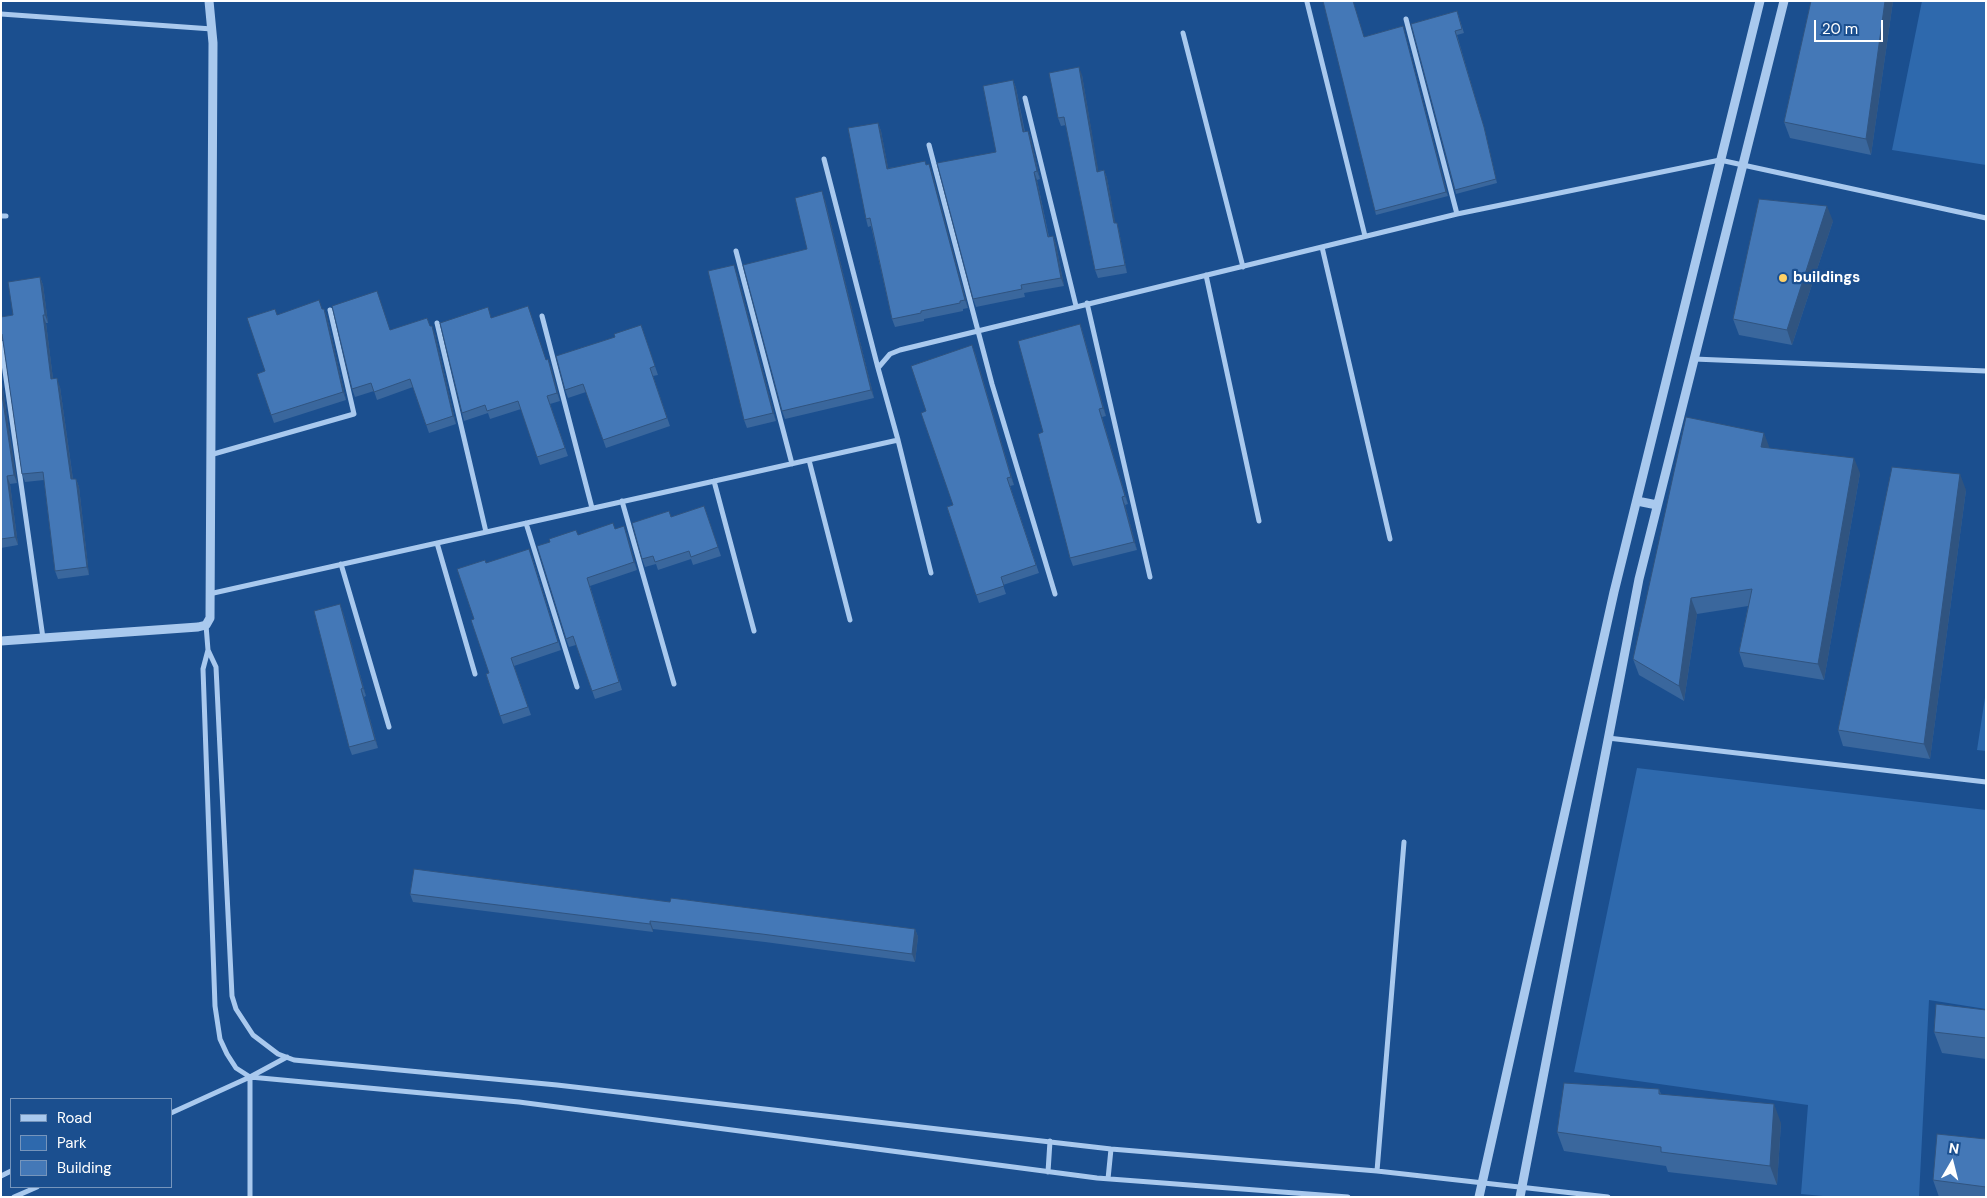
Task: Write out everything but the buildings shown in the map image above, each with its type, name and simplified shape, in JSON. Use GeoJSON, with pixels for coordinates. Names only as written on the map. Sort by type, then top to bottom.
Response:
{"type":"FeatureCollection","features":[{"type":"Feature","properties":{"kind":"street"},"geometry":{"type":"LineString","coordinates":[[209,1],[213,43],[208,594],[210,618],[206,625],[208,650],[203,669],[215,1006],[220,1039],[236,1068],[250,1077],[519,1102],[1108,1179],[1348,1197]]}},
{"type":"Feature","properties":{"kind":"street"},"geometry":{"type":"LineString","coordinates":[[1480,1197],[1614,592],[1760,1]]}},
{"type":"Feature","properties":{"kind":"street"},"geometry":{"type":"LineString","coordinates":[[1520,1197],[1639,579],[1784,1]]}},
{"type":"Feature","properties":{"kind":"street"},"geometry":{"type":"LineString","coordinates":[[1307,2],[1365,236]]}},
{"type":"Feature","properties":{"kind":"street"},"geometry":{"type":"LineString","coordinates":[[1,14],[212,29]]}},
{"type":"Feature","properties":{"kind":"street"},"geometry":{"type":"LineString","coordinates":[[1406,19],[1457,214]]}},
{"type":"Feature","properties":{"kind":"street"},"geometry":{"type":"LineString","coordinates":[[1183,32],[1243,267]]}},
{"type":"Feature","properties":{"kind":"street"},"geometry":{"type":"LineString","coordinates":[[1025,98],[1076,306]]}},
{"type":"Feature","properties":{"kind":"street"},"geometry":{"type":"LineString","coordinates":[[929,145],[992,384],[1055,594]]}},
{"type":"Feature","properties":{"kind":"street"},"geometry":{"type":"LineString","coordinates":[[824,159],[931,573]]}},
{"type":"Feature","properties":{"kind":"street"},"geometry":{"type":"LineString","coordinates":[[878,368],[890,354],[900,350],[1086,303],[1243,267],[1457,214],[1720,160],[1986,218]]}},
{"type":"Feature","properties":{"kind":"street"},"geometry":{"type":"LineString","coordinates":[[1322,247],[1390,539]]}},
{"type":"Feature","properties":{"kind":"street"},"geometry":{"type":"LineString","coordinates":[[736,251],[792,464]]}},
{"type":"Feature","properties":{"kind":"street"},"geometry":{"type":"LineString","coordinates":[[1206,275],[1260,521]]}},
{"type":"Feature","properties":{"kind":"street"},"geometry":{"type":"LineString","coordinates":[[1086,303],[1150,577]]}},
{"type":"Feature","properties":{"kind":"street"},"geometry":{"type":"LineString","coordinates":[[210,455],[354,414],[330,310]]}},
{"type":"Feature","properties":{"kind":"street"},"geometry":{"type":"LineString","coordinates":[[542,316],[592,508]]}},
{"type":"Feature","properties":{"kind":"street"},"geometry":{"type":"LineString","coordinates":[[438,322],[486,532]]}},
{"type":"Feature","properties":{"kind":"street"},"geometry":{"type":"LineString","coordinates":[[1,343],[43,638]]}},
{"type":"Feature","properties":{"kind":"street"},"geometry":{"type":"LineString","coordinates":[[1693,359],[1986,371]]}},
{"type":"Feature","properties":{"kind":"street"},"geometry":{"type":"LineString","coordinates":[[208,594],[898,440]]}},
{"type":"Feature","properties":{"kind":"street"},"geometry":{"type":"LineString","coordinates":[[809,460],[850,620]]}},
{"type":"Feature","properties":{"kind":"street"},"geometry":{"type":"LineString","coordinates":[[714,481],[754,630]]}},
{"type":"Feature","properties":{"kind":"street"},"geometry":{"type":"LineString","coordinates":[[1637,501],[1657,505]]}},
{"type":"Feature","properties":{"kind":"street"},"geometry":{"type":"LineString","coordinates":[[622,502],[674,684]]}},
{"type":"Feature","properties":{"kind":"street"},"geometry":{"type":"LineString","coordinates":[[526,523],[577,687]]}},
{"type":"Feature","properties":{"kind":"street"},"geometry":{"type":"LineString","coordinates":[[437,543],[475,674]]}},
{"type":"Feature","properties":{"kind":"street"},"geometry":{"type":"LineString","coordinates":[[341,564],[390,727]]}},
{"type":"Feature","properties":{"kind":"street"},"geometry":{"type":"LineString","coordinates":[[1,640],[206,625]]}},
{"type":"Feature","properties":{"kind":"street"},"geometry":{"type":"LineString","coordinates":[[208,650],[216,667],[232,996],[236,1009],[253,1035],[265,1046],[286,1057],[294,1060],[557,1085],[1111,1149],[1377,1171],[1608,1197]]}},
{"type":"Feature","properties":{"kind":"street"},"geometry":{"type":"LineString","coordinates":[[1608,738],[1986,782]]}},
{"type":"Feature","properties":{"kind":"street"},"geometry":{"type":"LineString","coordinates":[[1377,1171],[1404,842]]}},
{"type":"Feature","properties":{"kind":"street"},"geometry":{"type":"LineString","coordinates":[[172,1113],[250,1077],[286,1057]]}},
{"type":"Feature","properties":{"kind":"street"},"geometry":{"type":"LineString","coordinates":[[250,1077],[250,1197]]}},
{"type":"Feature","properties":{"kind":"street"},"geometry":{"type":"LineString","coordinates":[[1048,1172],[1050,1141]]}},
{"type":"Feature","properties":{"kind":"street"},"geometry":{"type":"LineString","coordinates":[[1108,1179],[1111,1149]]}},
{"type":"Feature","properties":{"kind":"street"},"geometry":{"type":"LineString","coordinates":[[14,1197],[35,1188]]}},
{"type":"Feature","properties":{"kind":"green space"},"geometry":{"type":"Polygon","coordinates":[[[1922,1],[1986,1],[1986,165],[1892,150],[1922,1]]]}},
{"type":"Feature","properties":{"kind":"green space"},"geometry":{"type":"Polygon","coordinates":[[[1986,691],[1986,751],[1977,750],[1986,691]]]}},
{"type":"Feature","properties":{"kind":"green space"},"geometry":{"type":"Polygon","coordinates":[[[1637,768],[1986,810],[1986,1009],[1929,1000],[1919,1197],[1834,1197],[1801,1194],[1808,1105],[1574,1072],[1637,768]]]}},
{"type":"Feature","properties":{"kind":"place","name":"buildings"},"geometry":{"type":"Point","coordinates":[1783,278]}}]}
